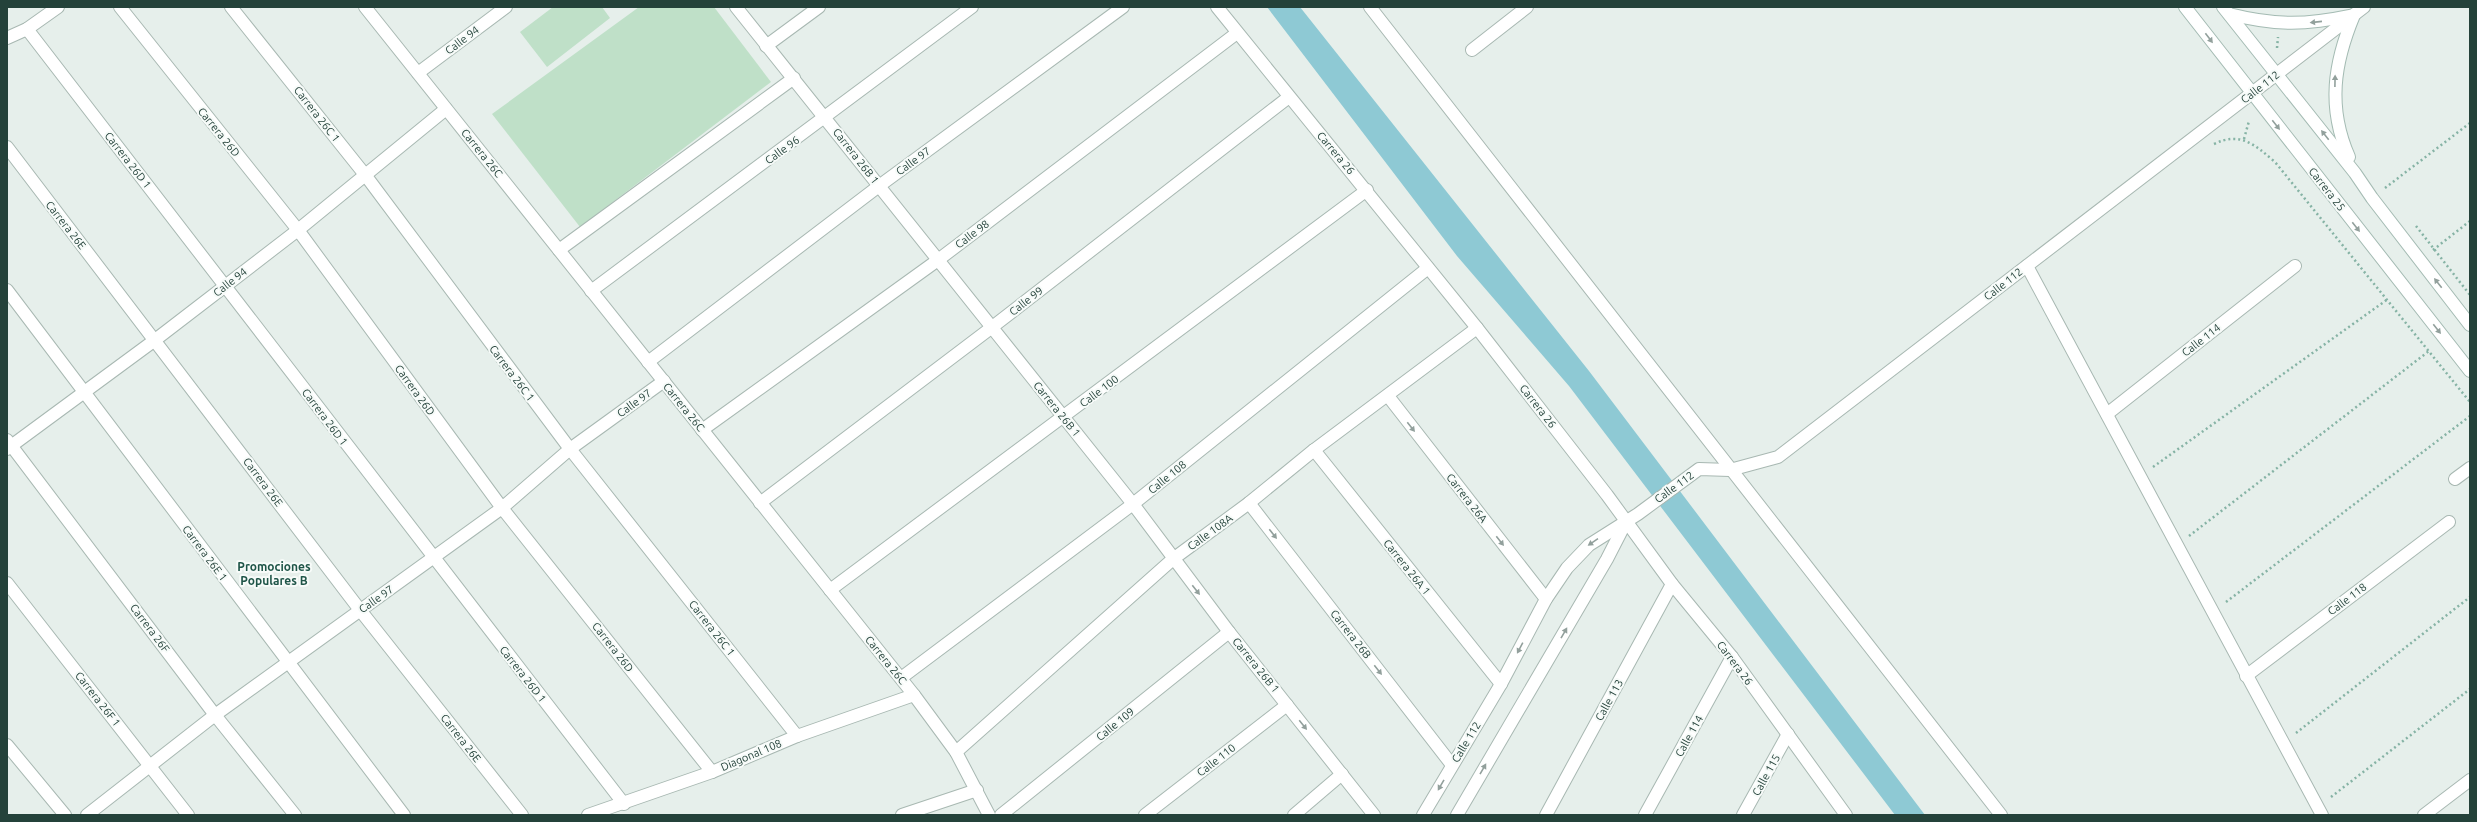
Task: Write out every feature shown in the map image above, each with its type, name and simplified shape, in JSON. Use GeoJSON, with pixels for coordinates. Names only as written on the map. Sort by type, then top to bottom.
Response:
{"type":"FeatureCollection","features":[{"type":"Feature","properties":{"kind":"street"},"geometry":{"type":"LineString","coordinates":[[7,38],[27,29],[58,7]]}},
{"type":"Feature","properties":{"kind":"street","name":"Carrera 26D"},"geometry":{"type":"LineString","coordinates":[[120,7],[298,230],[502,508],[712,772]]}},
{"type":"Feature","properties":{"kind":"street","name":"Carrera 26C 1"},"geometry":{"type":"LineString","coordinates":[[231,7],[366,176],[570,449],[797,736]]}},
{"type":"Feature","properties":{"kind":"street","name":"Carrera 26C"},"geometry":{"type":"LineString","coordinates":[[365,7],[901,678],[956,752],[989,815]]}},
{"type":"Feature","properties":{"kind":"street","name":"Carrera 26B 1"},"geometry":{"type":"LineString","coordinates":[[736,7],[1133,504],[1229,632],[1374,815]]}},
{"type":"Feature","properties":{"kind":"street"},"geometry":{"type":"LineString","coordinates":[[766,46],[818,7]]}},
{"type":"Feature","properties":{"kind":"street","name":"Calle 96"},"geometry":{"type":"LineString","coordinates":[[591,291],[826,118],[972,7]]}},
{"type":"Feature","properties":{"kind":"street","name":"Calle 97"},"geometry":{"type":"LineString","coordinates":[[648,362],[879,186],[1123,7]]}},
{"type":"Feature","properties":{"kind":"street","name":"Carrera 26"},"geometry":{"type":"LineString","coordinates":[[1217,7],[1289,97],[1367,190],[1477,328],[1626,521],[1672,584],[1732,658],[1846,815]]}},
{"type":"Feature","properties":{"kind":"street"},"geometry":{"type":"LineString","coordinates":[[1370,7],[1730,470],[2001,815]]}},
{"type":"Feature","properties":{"kind":"street"},"geometry":{"type":"LineString","coordinates":[[1472,50],[1527,7]]}},
{"type":"Feature","properties":{"kind":"street","name":"Carrera 25"},"geometry":{"type":"LineString","coordinates":[[2185,7],[2470,371]]}},
{"type":"Feature","properties":{"kind":"street","name":"Calle 112"},"geometry":{"type":"LineString","coordinates":[[1423,815],[1501,684],[1546,599],[1567,568],[1589,545],[1638,514],[1699,469],[1730,470],[1778,457],[2364,7]]}},
{"type":"Feature","properties":{"kind":"street","name":"Calle 94"},"geometry":{"type":"LineString","coordinates":[[418,73],[502,8]]}},
{"type":"Feature","properties":{"kind":"street"},"geometry":{"type":"LineString","coordinates":[[2226,11],[2279,24],[2317,23],[2354,15]]}},
{"type":"Feature","properties":{"kind":"street"},"geometry":{"type":"LineString","coordinates":[[2226,11],[2355,173],[2372,198],[2470,325]]}},
{"type":"Feature","properties":{"kind":"street"},"geometry":{"type":"LineString","coordinates":[[2354,15],[2342,44],[2335,75],[2335,109],[2342,142],[2355,173]]}},
{"type":"Feature","properties":{"kind":"street","name":"Carrera 26D 1"},"geometry":{"type":"LineString","coordinates":[[27,29],[226,285],[433,559],[624,804]]}},
{"type":"Feature","properties":{"kind":"street","name":"Calle 98"},"geometry":{"type":"LineString","coordinates":[[702,430],[938,260],[1237,33]]}},
{"type":"Feature","properties":{"kind":"street"},"geometry":{"type":"LineString","coordinates":[[559,250],[794,78]]}},
{"type":"Feature","properties":{"kind":"street","name":"Calle 99"},"geometry":{"type":"LineString","coordinates":[[760,502],[991,328],[1289,97]]}},
{"type":"Feature","properties":{"kind":"street","name":"Calle 94"},"geometry":{"type":"LineString","coordinates":[[9,444],[155,340],[298,230],[366,176],[446,109]]}},
{"type":"Feature","properties":{"kind":"street","name":"Carrera 26E"},"geometry":{"type":"LineString","coordinates":[[7,147],[360,610],[522,815]]}},
{"type":"Feature","properties":{"kind":"street","name":"Calle 100"},"geometry":{"type":"LineString","coordinates":[[830,590],[1367,190]]}},
{"type":"Feature","properties":{"kind":"street"},"geometry":{"type":"LineString","coordinates":[[2026,266],[2322,815]]}},
{"type":"Feature","properties":{"kind":"street","name":"Calle 114"},"geometry":{"type":"LineString","coordinates":[[2107,414],[2295,266]]}},
{"type":"Feature","properties":{"kind":"street","name":"Calle 108"},"geometry":{"type":"LineString","coordinates":[[901,678],[1133,504],[1428,268]]}},
{"type":"Feature","properties":{"kind":"street","name":"Carrera 26E 1"},"geometry":{"type":"LineString","coordinates":[[7,290],[404,815]]}},
{"type":"Feature","properties":{"kind":"street","name":"Calle 108A"},"geometry":{"type":"LineString","coordinates":[[956,752],[1173,559],[1249,503],[1314,450],[1477,328]]}},
{"type":"Feature","properties":{"kind":"street","name":"Calle 97"},"geometry":{"type":"LineString","coordinates":[[87,815],[215,715],[502,508],[570,449],[664,381]]}},
{"type":"Feature","properties":{"kind":"street","name":"Carrera 26A"},"geometry":{"type":"LineString","coordinates":[[1388,396],[1546,599]]}},
{"type":"Feature","properties":{"kind":"street","name":"Carrera 26F"},"geometry":{"type":"LineString","coordinates":[[9,444],[215,715],[295,815]]}},
{"type":"Feature","properties":{"kind":"street","name":"Carrera 26A 1"},"geometry":{"type":"LineString","coordinates":[[1314,450],[1501,684]]}},
{"type":"Feature","properties":{"kind":"street"},"geometry":{"type":"LineString","coordinates":[[2455,479],[2470,468]]}},
{"type":"Feature","properties":{"kind":"street","name":"Carrera 26B"},"geometry":{"type":"LineString","coordinates":[[1249,503],[1452,765]]}},
{"type":"Feature","properties":{"kind":"street"},"geometry":{"type":"LineString","coordinates":[[1457,815],[1607,559],[1626,521]]}},
{"type":"Feature","properties":{"kind":"street","name":"Calle 118"},"geometry":{"type":"LineString","coordinates":[[2246,676],[2449,522]]}},
{"type":"Feature","properties":{"kind":"street","name":"Carrera 26F 1"},"geometry":{"type":"LineString","coordinates":[[7,583],[188,815]]}},
{"type":"Feature","properties":{"kind":"street","name":"Calle 113"},"geometry":{"type":"LineString","coordinates":[[1546,815],[1672,584]]}},
{"type":"Feature","properties":{"kind":"street","name":"Calle 109"},"geometry":{"type":"LineString","coordinates":[[1001,815],[1229,632]]}},
{"type":"Feature","properties":{"kind":"street","name":"Calle 114"},"geometry":{"type":"LineString","coordinates":[[1646,815],[1732,658]]}},
{"type":"Feature","properties":{"kind":"street","name":"Diagonal 108"},"geometry":{"type":"LineString","coordinates":[[588,815],[624,804],[712,772],[797,736],[914,695]]}},
{"type":"Feature","properties":{"kind":"street","name":"Calle 110"},"geometry":{"type":"LineString","coordinates":[[1145,815],[1288,705]]}},
{"type":"Feature","properties":{"kind":"street","name":"Calle 115"},"geometry":{"type":"LineString","coordinates":[[1743,815],[1788,734]]}},
{"type":"Feature","properties":{"kind":"street"},"geometry":{"type":"LineString","coordinates":[[7,745],[65,815]]}},
{"type":"Feature","properties":{"kind":"street"},"geometry":{"type":"LineString","coordinates":[[1294,815],[1342,774]]}},
{"type":"Feature","properties":{"kind":"street"},"geometry":{"type":"LineString","coordinates":[[2424,815],[2470,780]]}},
{"type":"Feature","properties":{"kind":"street"},"geometry":{"type":"LineString","coordinates":[[902,815],[977,790]]}},
{"type":"Feature","properties":{"kind":"path"},"geometry":{"type":"LineString","coordinates":[[2244,139],[2249,120]]}},
{"type":"Feature","properties":{"kind":"path"},"geometry":{"type":"LineString","coordinates":[[2372,198],[2470,123]]}},
{"type":"Feature","properties":{"kind":"path"},"geometry":{"type":"LineString","coordinates":[[2211,146],[2224,139],[2244,139],[2275,162],[2388,299],[2470,402]]}},
{"type":"Feature","properties":{"kind":"path"},"geometry":{"type":"LineString","coordinates":[[2382,181],[2391,193]]}},
{"type":"Feature","properties":{"kind":"path"},"geometry":{"type":"LineString","coordinates":[[2420,260],[2470,221]]}},
{"type":"Feature","properties":{"kind":"path"},"geometry":{"type":"LineString","coordinates":[[2415,224],[2470,295]]}},
{"type":"Feature","properties":{"kind":"path"},"geometry":{"type":"LineString","coordinates":[[2151,468],[2388,299]]}},
{"type":"Feature","properties":{"kind":"path"},"geometry":{"type":"LineString","coordinates":[[2188,536],[2429,351]]}},
{"type":"Feature","properties":{"kind":"path"},"geometry":{"type":"LineString","coordinates":[[2226,603],[2470,416]]}},
{"type":"Feature","properties":{"kind":"path"},"geometry":{"type":"LineString","coordinates":[[2295,733],[2470,597]]}},
{"type":"Feature","properties":{"kind":"path"},"geometry":{"type":"LineString","coordinates":[[2331,797],[2470,689]]}},
{"type":"Feature","properties":{"kind":"green space"},"geometry":{"type":"Polygon","coordinates":[[[553,7],[602,7],[610,18],[547,67],[520,32],[553,7]]]}},
{"type":"Feature","properties":{"kind":"green space"},"geometry":{"type":"Polygon","coordinates":[[[639,7],[714,7],[771,82],[580,227],[492,114],[639,7]]]}},
{"type":"Feature","properties":{"kind":"water"},"geometry":{"type":"Polygon","coordinates":[[[1267,7],[1300,7],[1589,371],[1925,815],[1895,815],[1569,386],[1457,256],[1267,7]]]}},
{"type":"Feature","properties":{"kind":"district","name":"Promociones Populares B"},"geometry":{"type":"Point","coordinates":[274,573]}}]}
